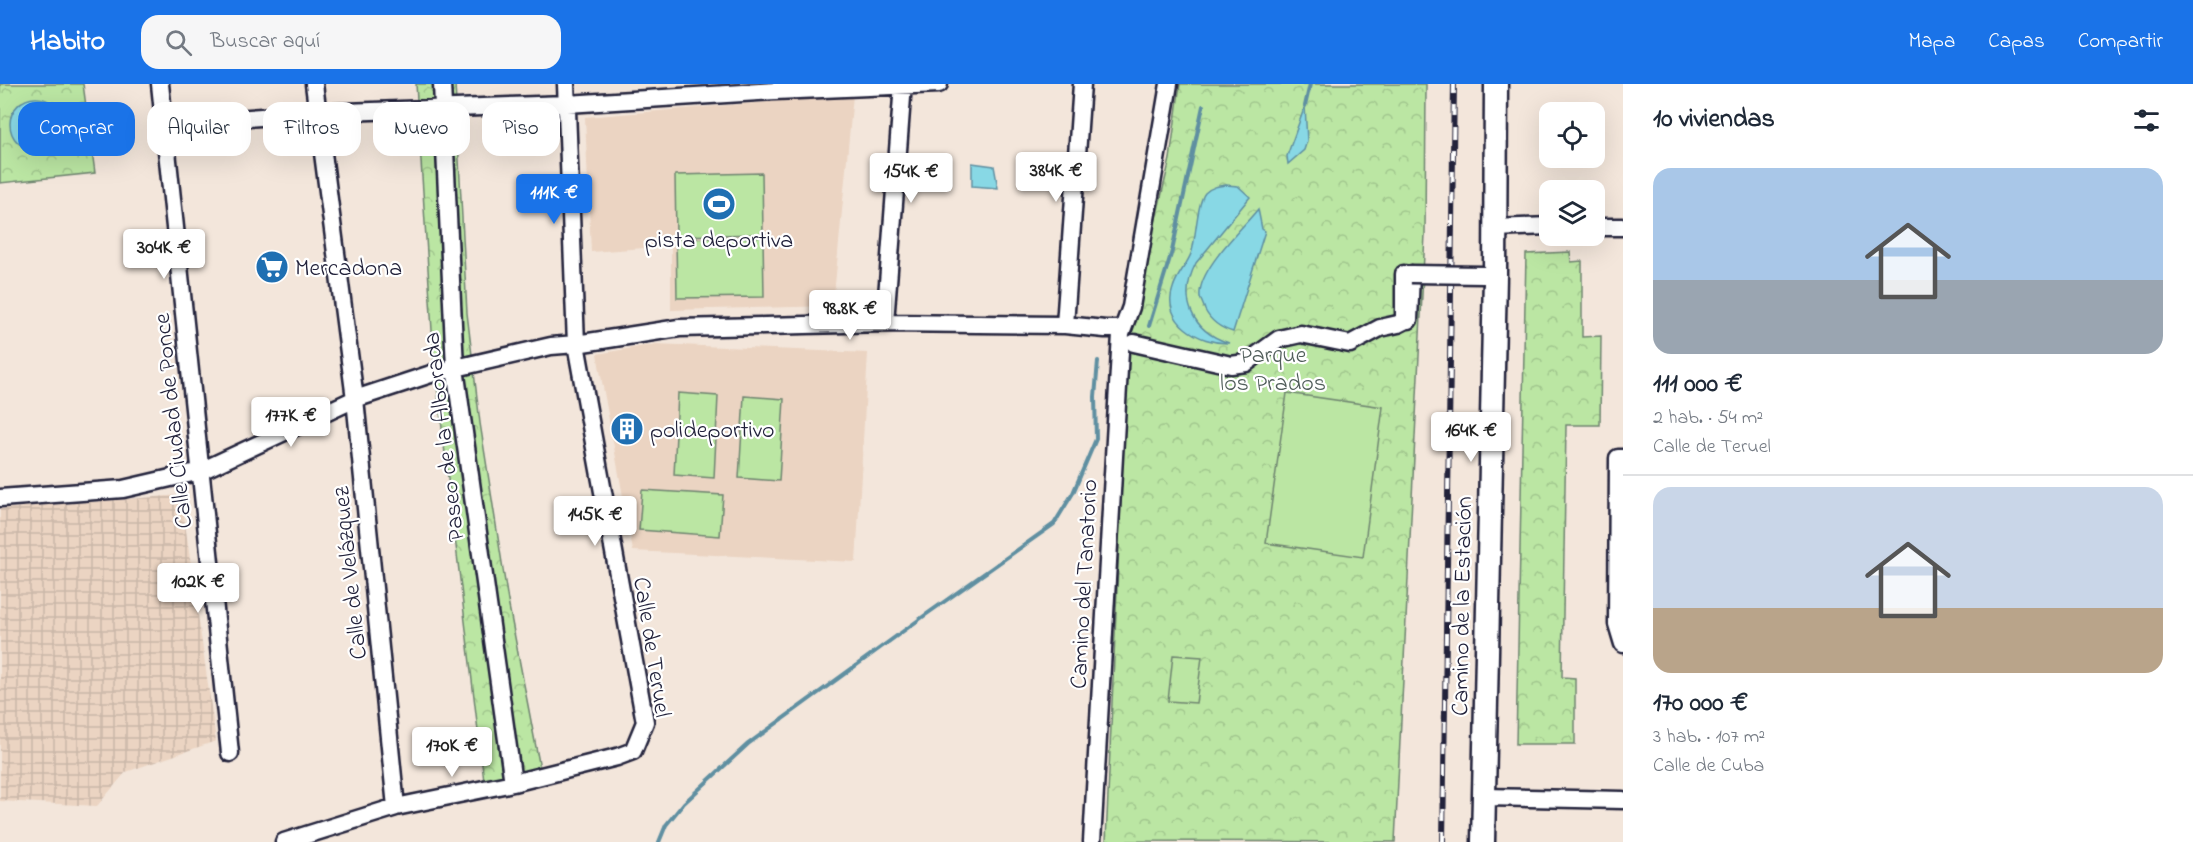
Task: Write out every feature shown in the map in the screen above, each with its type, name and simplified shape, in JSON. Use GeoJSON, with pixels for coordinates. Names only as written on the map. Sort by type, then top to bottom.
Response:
{"type":"FeatureCollection","features":[{"type":"Feature","properties":{"kind":"street","name":"Calle Ciudad de Ponce"},"geometry":{"type":"LineString","coordinates":[[160,84],[162,102]]}},
{"type":"Feature","properties":{"kind":"street","name":"Calle de Velázquez"},"geometry":{"type":"LineString","coordinates":[[314,84],[316,102]]}},
{"type":"Feature","properties":{"kind":"street","name":"Paseo de la Alborada"},"geometry":{"type":"LineString","coordinates":[[442,84],[444,102]]}},
{"type":"Feature","properties":{"kind":"street","name":"Calle de Teruel"},"geometry":{"type":"LineString","coordinates":[[513,783],[633,751],[645,722],[576,344],[566,84]]}},
{"type":"Feature","properties":{"kind":"street"},"geometry":{"type":"LineString","coordinates":[[470,107],[567,104],[775,87],[939,84]]}},
{"type":"Feature","properties":{"kind":"street"},"geometry":{"type":"LineString","coordinates":[[1065,325],[1082,84]]}},
{"type":"Feature","properties":{"kind":"street","name":"Camino del Tanatorio"},"geometry":{"type":"LineString","coordinates":[[1092,842],[1122,329],[1131,307],[1168,84]]}},
{"type":"Feature","properties":{"kind":"street","name":"Camino de la Estación"},"geometry":{"type":"LineString","coordinates":[[1484,842],[1495,275],[1496,84]]}},
{"type":"Feature","properties":{"kind":"street"},"geometry":{"type":"LineString","coordinates":[[885,323],[903,85]]}},
{"type":"Feature","properties":{"kind":"street","name":"Calle Ciudad de Ponce"},"geometry":{"type":"LineString","coordinates":[[168,156],[230,753]]}},
{"type":"Feature","properties":{"kind":"street","name":"Calle de Velázquez"},"geometry":{"type":"LineString","coordinates":[[323,156],[355,399],[396,807]]}},
{"type":"Feature","properties":{"kind":"street","name":"Paseo de la Alborada"},"geometry":{"type":"LineString","coordinates":[[446,156],[455,368],[513,783]]}},
{"type":"Feature","properties":{"kind":"street"},"geometry":{"type":"LineString","coordinates":[[1494,228],[1539,226]]}},
{"type":"Feature","properties":{"kind":"street"},"geometry":{"type":"LineString","coordinates":[[1605,227],[1623,227]]}},
{"type":"Feature","properties":{"kind":"street"},"geometry":{"type":"LineString","coordinates":[[1134,343],[1232,365],[1246,363],[1279,339],[1301,334],[1350,344],[1380,328],[1404,321],[1404,274],[1407,275],[1406,320],[1409,320],[1411,274],[1484,274]]}},
{"type":"Feature","properties":{"kind":"street"},"geometry":{"type":"LineString","coordinates":[[0,498],[123,489],[201,471],[355,399],[434,373],[551,346],[679,328],[885,323],[1065,325],[1122,329]]}},
{"type":"Feature","properties":{"kind":"street"},"geometry":{"type":"LineString","coordinates":[[1623,458],[1618,458],[1617,612],[1617,624],[1623,641]]}},
{"type":"Feature","properties":{"kind":"street"},"geometry":{"type":"LineString","coordinates":[[284,842],[396,807],[513,783]]}},
{"type":"Feature","properties":{"kind":"street"},"geometry":{"type":"LineString","coordinates":[[1484,797],[1623,800]]}},
{"type":"Feature","properties":{"kind":"shaded area"},"geometry":{"type":"Polygon","coordinates":[[[853,95],[833,306],[671,310],[671,246],[591,252],[585,117],[853,95]]]}},
{"type":"Feature","properties":{"kind":"shaded area"},"geometry":{"type":"Polygon","coordinates":[[[656,344],[868,353],[856,562],[633,551],[597,354],[656,344]]]}},
{"type":"Feature","properties":{"kind":"shaded area"},"geometry":{"type":"Polygon","coordinates":[[[181,495],[216,741],[126,772],[97,806],[0,801],[0,509],[181,495]]]}},
{"type":"Feature","properties":{"kind":"green space"},"geometry":{"type":"Polygon","coordinates":[[[0,84],[83,84],[85,102],[18,102],[18,156],[93,156],[95,173],[0,183],[0,84]]]}},
{"type":"Feature","properties":{"kind":"green space"},"geometry":{"type":"Polygon","coordinates":[[[416,84],[455,84],[456,102],[417,102],[416,84]]]}},
{"type":"Feature","properties":{"kind":"green space","name":"Parque los Prados"},"geometry":{"type":"Polygon","coordinates":[[[1180,84],[1426,84],[1425,234],[1395,842],[1106,841],[1128,337],[1170,159],[1180,84]]]}},
{"type":"Feature","properties":{"kind":"green space"},"geometry":{"type":"Polygon","coordinates":[[[421,156],[459,156],[467,313],[480,423],[508,601],[540,768],[484,781],[434,361],[421,156]]]}},
{"type":"Feature","properties":{"kind":"green space","name":"pista deportiva"},"geometry":{"type":"Polygon","coordinates":[[[762,173],[763,234],[676,236],[675,175],[762,173]]]}},
{"type":"Feature","properties":{"kind":"green space","name":"pista deportiva"},"geometry":{"type":"Polygon","coordinates":[[[763,237],[764,297],[677,298],[676,239],[763,237]]]}},
{"type":"Feature","properties":{"kind":"green space"},"geometry":{"type":"Polygon","coordinates":[[[1570,252],[1571,262],[1582,261],[1582,337],[1601,336],[1600,425],[1566,425],[1562,677],[1575,678],[1575,744],[1516,744],[1526,254],[1570,252]]]}},
{"type":"Feature","properties":{"kind":"green space"},"geometry":{"type":"Polygon","coordinates":[[[678,393],[718,396],[714,478],[674,475],[678,393]]]}},
{"type":"Feature","properties":{"kind":"green space"},"geometry":{"type":"Polygon","coordinates":[[[1287,393],[1383,407],[1363,557],[1266,543],[1287,393]]]}},
{"type":"Feature","properties":{"kind":"green space"},"geometry":{"type":"Polygon","coordinates":[[[744,396],[784,399],[779,481],[739,478],[744,396]]]}},
{"type":"Feature","properties":{"kind":"green space"},"geometry":{"type":"Polygon","coordinates":[[[642,490],[723,495],[720,536],[639,530],[642,490]]]}},
{"type":"Feature","properties":{"kind":"green space"},"geometry":{"type":"Polygon","coordinates":[[[1173,655],[1202,657],[1196,703],[1168,701],[1173,655]]]}},
{"type":"Feature","properties":{"kind":"water"},"geometry":{"type":"Polygon","coordinates":[[[36,98],[49,102],[23,102],[36,98]]]}},
{"type":"Feature","properties":{"kind":"water"},"geometry":{"type":"Polygon","coordinates":[[[18,106],[18,142],[12,134],[10,124],[18,106]]]}},
{"type":"Feature","properties":{"kind":"water"},"geometry":{"type":"Polygon","coordinates":[[[1305,106],[1307,141],[1304,150],[1288,164],[1287,156],[1305,106]]]}},
{"type":"Feature","properties":{"kind":"water"},"geometry":{"type":"Polygon","coordinates":[[[972,163],[994,166],[998,188],[972,186],[972,163]]]}},
{"type":"Feature","properties":{"kind":"water"},"geometry":{"type":"Polygon","coordinates":[[[1226,185],[1238,186],[1250,197],[1196,263],[1188,289],[1192,312],[1197,322],[1216,338],[1229,343],[1206,339],[1185,328],[1172,311],[1171,300],[1175,283],[1192,251],[1202,198],[1210,189],[1226,185]]]}},
{"type":"Feature","properties":{"kind":"water"},"geometry":{"type":"Polygon","coordinates":[[[1258,209],[1262,229],[1265,231],[1233,332],[1216,324],[1207,314],[1200,297],[1201,286],[1222,250],[1258,209]]]}},
{"type":"Feature","properties":{"kind":"waterway"},"geometry":{"type":"LineString","coordinates":[[1305,106],[1310,84]]}},
{"type":"Feature","properties":{"kind":"waterway"},"geometry":{"type":"LineString","coordinates":[[1149,326],[1172,251],[1203,106]]}},
{"type":"Feature","properties":{"kind":"waterway"},"geometry":{"type":"LineString","coordinates":[[659,842],[666,825],[684,803],[748,744],[1054,524],[1073,493],[1096,439],[1095,397],[1098,361]]}},
{"type":"Feature","properties":{"kind":"railway"},"geometry":{"type":"LineString","coordinates":[[1443,842],[1454,84]]}},
{"type":"Feature","properties":{"kind":"place","name":"pista deportiva"},"geometry":{"type":"Point","coordinates":[719,204]}},
{"type":"Feature","properties":{"kind":"place","name":"Mercadona"},"geometry":{"type":"Point","coordinates":[272,267]}},
{"type":"Feature","properties":{"kind":"place","name":"polideportivo"},"geometry":{"type":"Point","coordinates":[627,429]}}]}
